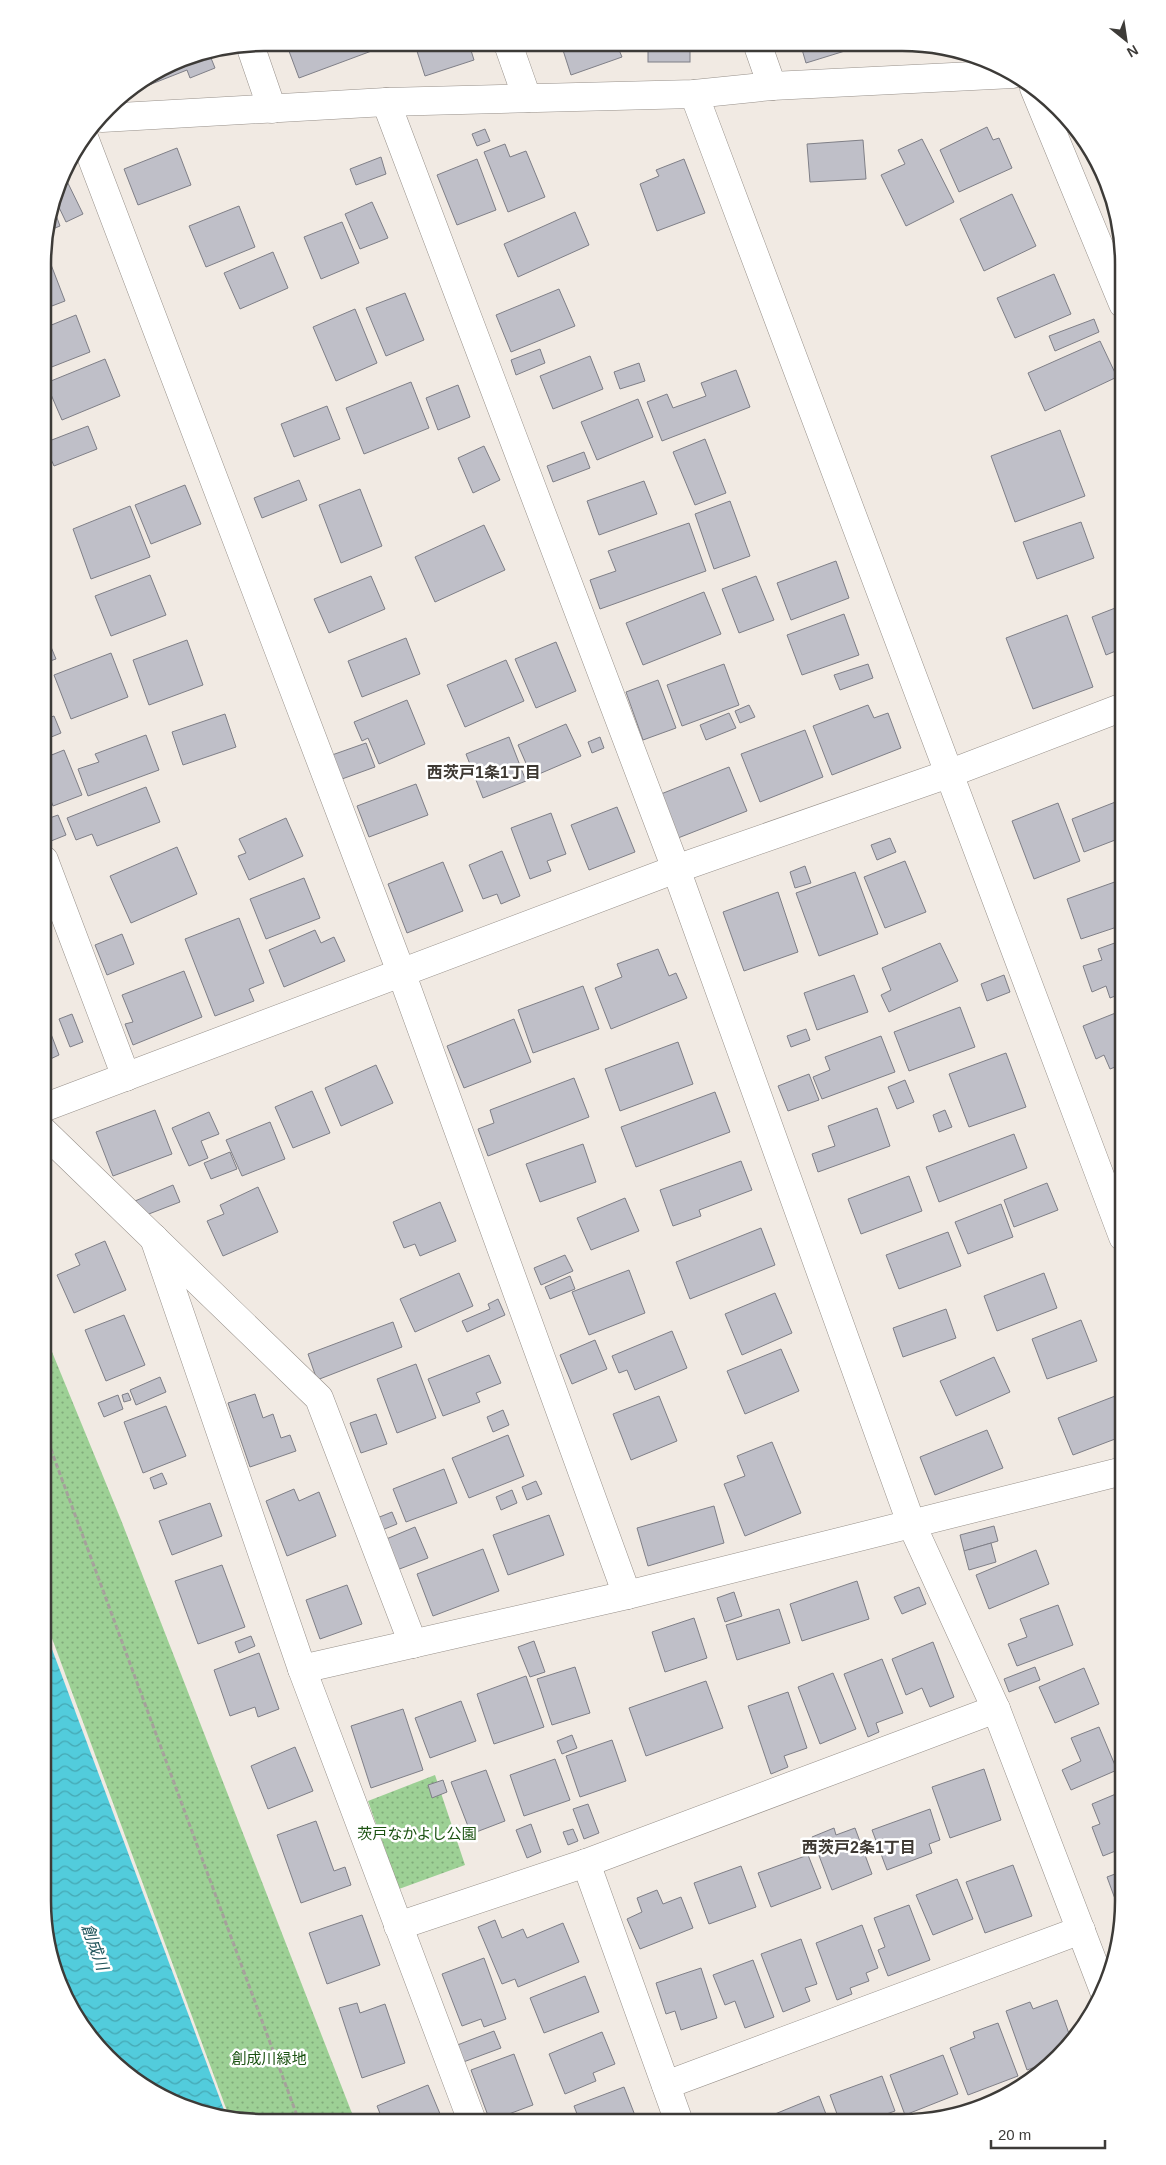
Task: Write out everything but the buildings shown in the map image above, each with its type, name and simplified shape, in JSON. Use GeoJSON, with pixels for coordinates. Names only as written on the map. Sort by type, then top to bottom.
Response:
{"type":"FeatureCollection","features":[{"type":"Feature","properties":{"kind":"street"},"geometry":{"type":"LineString","coordinates":[[510,51],[527,98]]}},
{"type":"Feature","properties":{"kind":"street"},"geometry":{"type":"LineString","coordinates":[[760,51],[772,86]]}},
{"type":"Feature","properties":{"kind":"street"},"geometry":{"type":"LineString","coordinates":[[252,52],[272,109]]}},
{"type":"Feature","properties":{"kind":"street"},"geometry":{"type":"LineString","coordinates":[[110,118],[386,102],[694,94],[772,86],[999,75]]}},
{"type":"Feature","properties":{"kind":"street"},"geometry":{"type":"LineString","coordinates":[[694,94],[1115,1216]]}},
{"type":"Feature","properties":{"kind":"street"},"geometry":{"type":"LineString","coordinates":[[386,102],[676,868],[911,1523],[996,1709],[1100,1979]]}},
{"type":"Feature","properties":{"kind":"street"},"geometry":{"type":"LineString","coordinates":[[1040,102],[1115,282]]}},
{"type":"Feature","properties":{"kind":"street"},"geometry":{"type":"LineString","coordinates":[[87,146],[401,972],[627,1595]]}},
{"type":"Feature","properties":{"kind":"street"},"geometry":{"type":"LineString","coordinates":[[51,1105],[676,868],[948,774],[1115,710]]}},
{"type":"Feature","properties":{"kind":"street"},"geometry":{"type":"LineString","coordinates":[[51,879],[126,1077]]}},
{"type":"Feature","properties":{"kind":"street"},"geometry":{"type":"LineString","coordinates":[[51,1139],[319,1398],[413,1644]]}},
{"type":"Feature","properties":{"kind":"street"},"geometry":{"type":"LineString","coordinates":[[154,1238],[302,1669],[469,2114]]}},
{"type":"Feature","properties":{"kind":"street"},"geometry":{"type":"LineString","coordinates":[[302,1669],[627,1595],[1115,1473]]}},
{"type":"Feature","properties":{"kind":"street"},"geometry":{"type":"LineString","coordinates":[[398,1926],[586,1863],[996,1709]]}},
{"type":"Feature","properties":{"kind":"street"},"geometry":{"type":"LineString","coordinates":[[586,1863],[677,2114]]}},
{"type":"Feature","properties":{"kind":"street"},"geometry":{"type":"LineString","coordinates":[[666,2085],[1082,1930]]}},
{"type":"Feature","properties":{"kind":"path"},"geometry":{"type":"LineString","coordinates":[[51,1450],[295,2114]]}},
{"type":"Feature","properties":{"kind":"green space","name":"創成川緑地"},"geometry":{"type":"Polygon","coordinates":[[[51,1349],[121,1520],[352,2114],[264,2114],[227,2111],[51,1636],[51,1349]]]}},
{"type":"Feature","properties":{"kind":"green space","name":"茨戸なかよし公園"},"geometry":{"type":"Polygon","coordinates":[[[435,1775],[465,1865],[399,1889],[368,1801],[435,1775]]]}},
{"type":"Feature","properties":{"kind":"water","name":"創成川"},"geometry":{"type":"Polygon","coordinates":[[[51,1646],[224,2110],[183,2098],[134,2070],[95,2031],[67,1982],[55,1943],[51,1901],[51,1646]]]}},
{"type":"Feature","properties":{"kind":"district","name":"西茨戸1条1丁目"},"geometry":{"type":"Point","coordinates":[484,772]}},
{"type":"Feature","properties":{"kind":"district","name":"西茨戸2条1丁目"},"geometry":{"type":"Point","coordinates":[859,1847]}}]}
